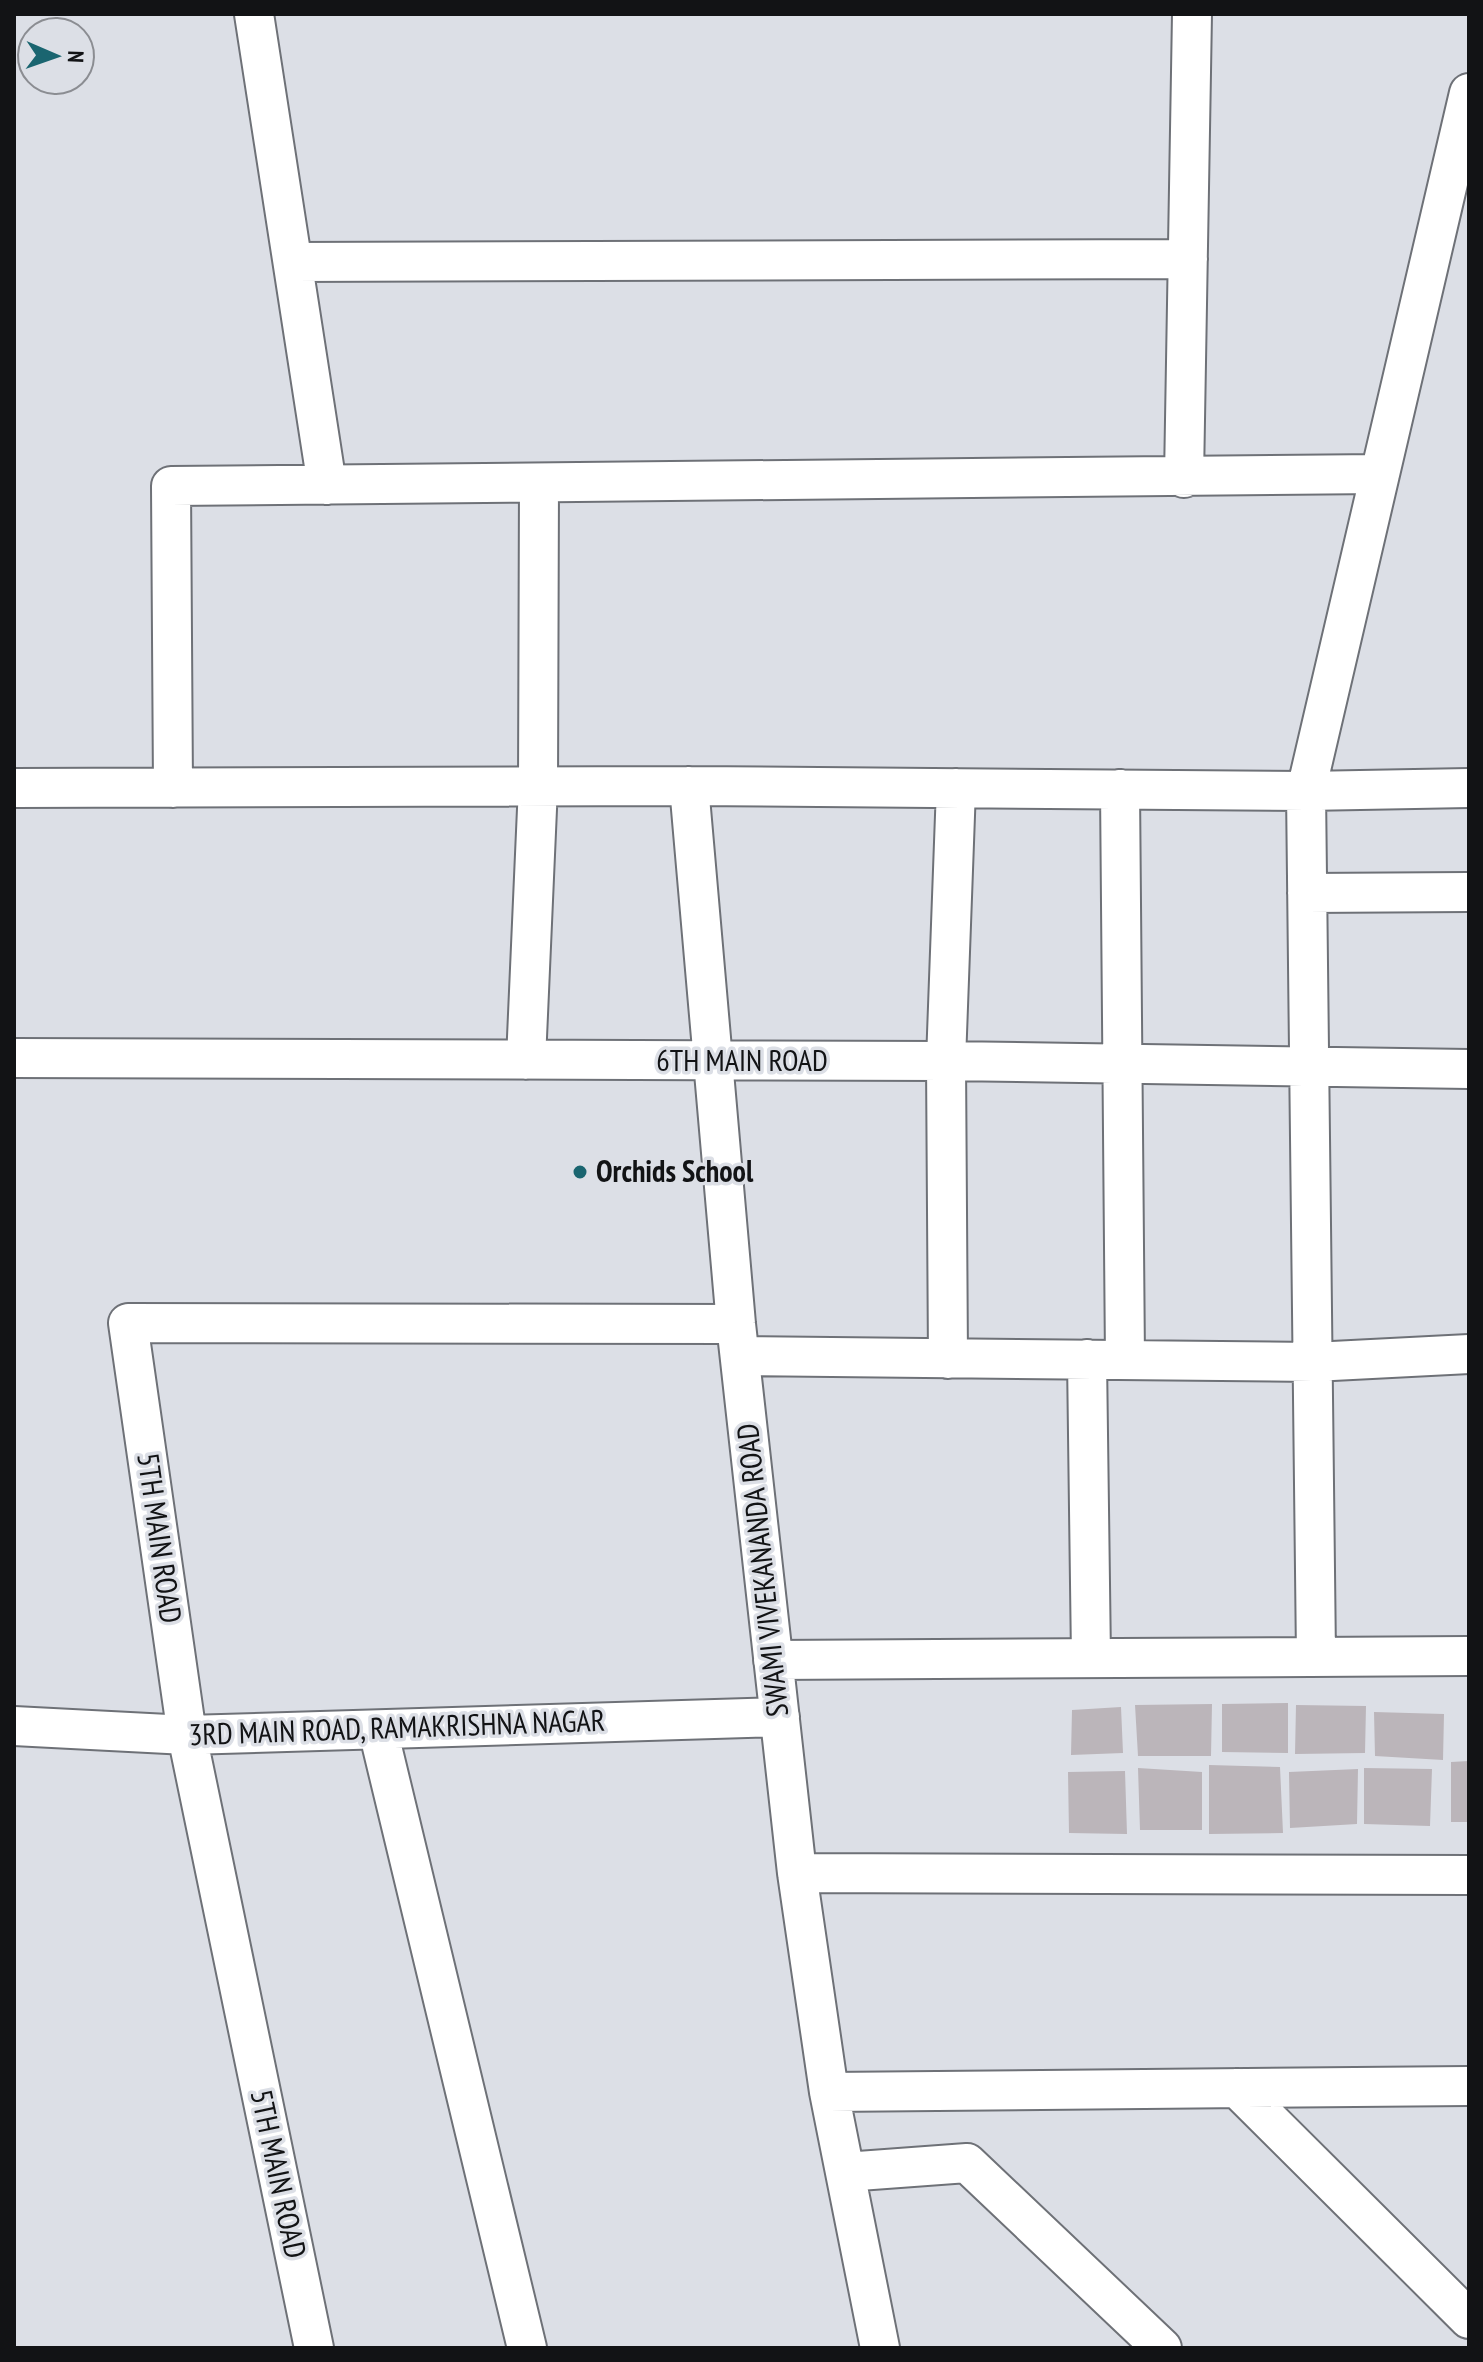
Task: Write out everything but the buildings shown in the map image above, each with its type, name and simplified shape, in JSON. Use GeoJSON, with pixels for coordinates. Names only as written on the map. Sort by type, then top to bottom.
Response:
{"type":"FeatureCollection","features":[{"type":"Feature","properties":{"kind":"street"},"geometry":{"type":"LineString","coordinates":[[254,14],[327,485]]}},
{"type":"Feature","properties":{"kind":"street"},"geometry":{"type":"LineString","coordinates":[[1184,478],[1192,14]]}},
{"type":"Feature","properties":{"kind":"street"},"geometry":{"type":"LineString","coordinates":[[1316,1657],[1306,791],[1469,93]]}},
{"type":"Feature","properties":{"kind":"street"},"geometry":{"type":"LineString","coordinates":[[293,262],[1188,259]]}},
{"type":"Feature","properties":{"kind":"street"},"geometry":{"type":"LineString","coordinates":[[173,788],[171,486],[1380,474]]}},
{"type":"Feature","properties":{"kind":"street"},"geometry":{"type":"LineString","coordinates":[[526,1060],[538,786],[539,483]]}},
{"type":"Feature","properties":{"kind":"street"},"geometry":{"type":"LineString","coordinates":[[14,788],[689,786],[1306,791],[1469,788]]}},
{"type":"Feature","properties":{"kind":"street","name":"SWAMI VIVEKANANDA ROAD"},"geometry":{"type":"LineString","coordinates":[[689,786],[738,1340],[797,1873],[829,2092],[880,2348]]}},
{"type":"Feature","properties":{"kind":"street"},"geometry":{"type":"LineString","coordinates":[[948,1359],[946,1061],[956,788]]}},
{"type":"Feature","properties":{"kind":"street"},"geometry":{"type":"LineString","coordinates":[[1120,789],[1125,1360]]}},
{"type":"Feature","properties":{"kind":"street"},"geometry":{"type":"LineString","coordinates":[[1307,893],[1469,892]]}},
{"type":"Feature","properties":{"kind":"street","name":"6TH MAIN ROAD"},"geometry":{"type":"LineString","coordinates":[[14,1058],[946,1061],[1469,1069]]}},
{"type":"Feature","properties":{"kind":"street","name":"5TH MAIN ROAD"},"geometry":{"type":"LineString","coordinates":[[314,2348],[187,1735],[128,1323],[738,1340]]}},
{"type":"Feature","properties":{"kind":"street"},"geometry":{"type":"LineString","coordinates":[[738,1340],[948,1359],[1313,1362],[1469,1354]]}},
{"type":"Feature","properties":{"kind":"street"},"geometry":{"type":"LineString","coordinates":[[1087,1359],[1091,1658]]}},
{"type":"Feature","properties":{"kind":"street"},"geometry":{"type":"LineString","coordinates":[[773,1660],[1469,1656]]}},
{"type":"Feature","properties":{"kind":"street","name":"3RD MAIN ROAD, RAMAKRISHNA NAGAR"},"geometry":{"type":"LineString","coordinates":[[14,1726],[187,1735],[780,1717]]}},
{"type":"Feature","properties":{"kind":"street"},"geometry":{"type":"LineString","coordinates":[[378,1730],[527,2348]]}},
{"type":"Feature","properties":{"kind":"street"},"geometry":{"type":"LineString","coordinates":[[797,1873],[1469,1875]]}},
{"type":"Feature","properties":{"kind":"street"},"geometry":{"type":"LineString","coordinates":[[829,2092],[1469,2086]]}},
{"type":"Feature","properties":{"kind":"street"},"geometry":{"type":"LineString","coordinates":[[1237,2088],[1469,2319]]}},
{"type":"Feature","properties":{"kind":"street"},"geometry":{"type":"LineString","coordinates":[[845,2172],[967,2163],[1162,2348]]}},
{"type":"Feature","properties":{"kind":"place","name":"Orchids School"},"geometry":{"type":"Point","coordinates":[580,1172]}}]}
